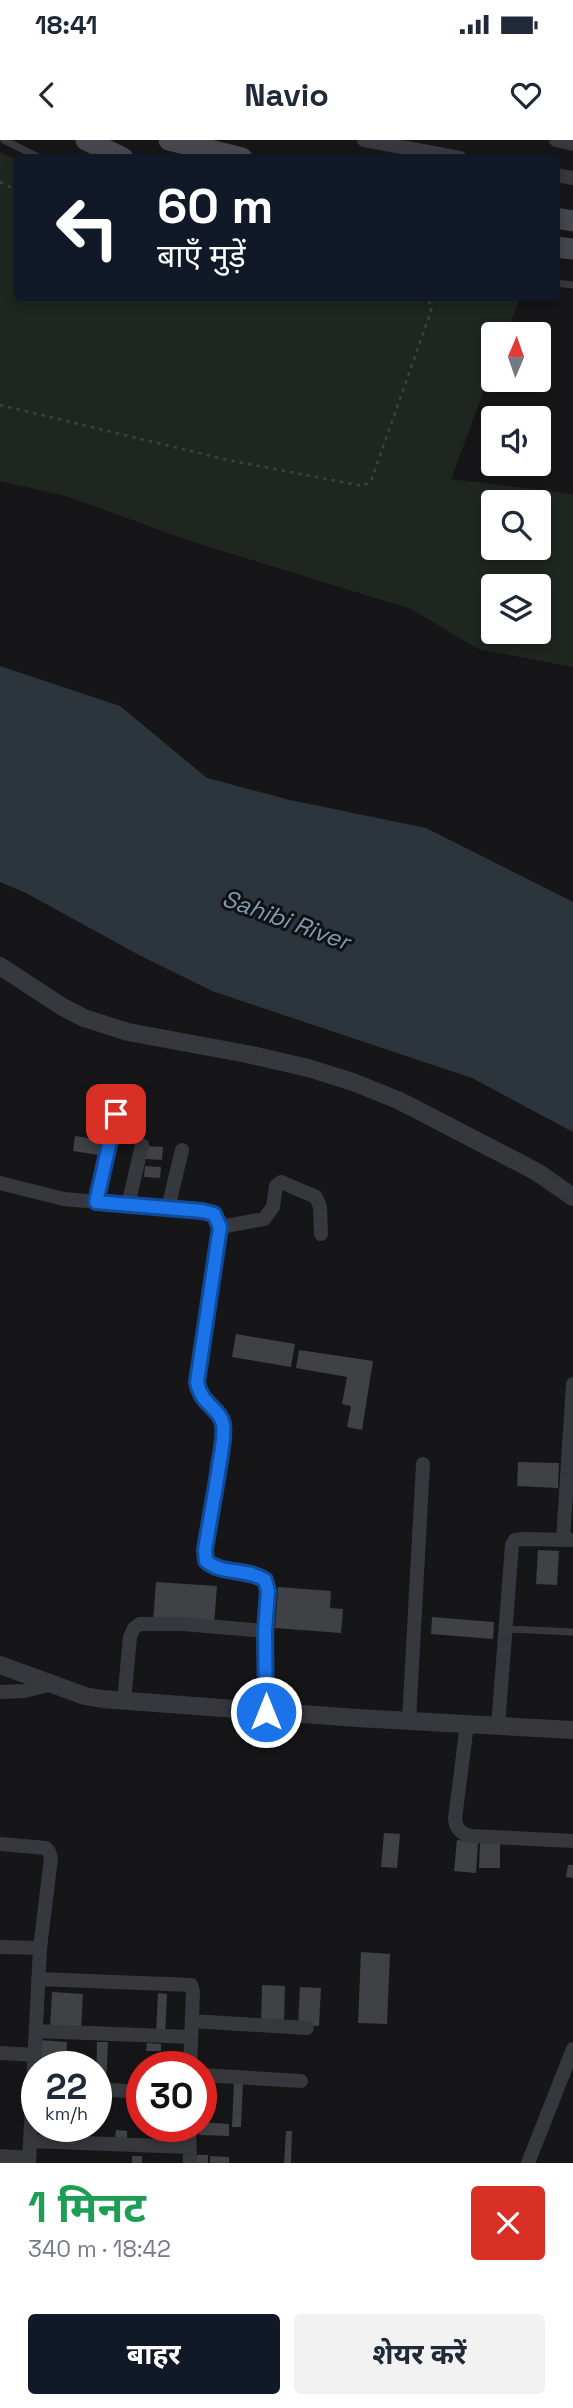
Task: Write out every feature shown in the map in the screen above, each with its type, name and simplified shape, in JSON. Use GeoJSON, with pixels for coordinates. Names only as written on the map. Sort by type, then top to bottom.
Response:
{"type":"FeatureCollection","features":[{"type":"Feature","properties":{"kind":"main road"},"geometry":{"type":"LineString","coordinates":[[86,140],[115,154]]}},
{"type":"Feature","properties":{"kind":"main road"},"geometry":{"type":"LineString","coordinates":[[169,140],[226,154]]}},
{"type":"Feature","properties":{"kind":"street"},"geometry":{"type":"LineString","coordinates":[[365,140],[439,154]]}},
{"type":"Feature","properties":{"kind":"street"},"geometry":{"type":"LineString","coordinates":[[0,966],[84,1018],[128,1032],[247,1054],[354,1082],[400,1101],[537,1172],[573,1197]]}},
{"type":"Feature","properties":{"kind":"street"},"geometry":{"type":"LineString","coordinates":[[96,1202],[116,1114]]}},
{"type":"Feature","properties":{"kind":"street"},"geometry":{"type":"LineString","coordinates":[[128,1205],[142,1145]]}},
{"type":"Feature","properties":{"kind":"street"},"geometry":{"type":"LineString","coordinates":[[168,1208],[182,1150]]}},
{"type":"Feature","properties":{"kind":"street"},"geometry":{"type":"LineString","coordinates":[[220,1227],[264,1219],[273,1207],[276,1186],[281,1182],[316,1196],[320,1207],[321,1234]]}},
{"type":"Feature","properties":{"kind":"street"},"geometry":{"type":"LineString","coordinates":[[0,1183],[64,1199],[214,1214],[220,1227],[197,1382],[199,1394],[220,1416],[223,1443],[205,1550],[206,1561],[214,1567],[255,1573],[265,1580],[268,1591],[265,1631],[266,1712]]}},
{"type":"Feature","properties":{"kind":"street"},"geometry":{"type":"LineString","coordinates":[[498,1726],[510,1554],[515,1540],[568,1540],[573,1384]]}},
{"type":"Feature","properties":{"kind":"street"},"geometry":{"type":"LineString","coordinates":[[409,1721],[423,1464]]}},
{"type":"Feature","properties":{"kind":"street"},"geometry":{"type":"LineString","coordinates":[[124,1701],[130,1637],[140,1624],[265,1631]]}},
{"type":"Feature","properties":{"kind":"street"},"geometry":{"type":"LineString","coordinates":[[0,1665],[85,1696],[124,1701],[573,1730]]}},
{"type":"Feature","properties":{"kind":"street"},"geometry":{"type":"LineString","coordinates":[[0,1692],[24,1691],[53,1685]]}},
{"type":"Feature","properties":{"kind":"street"},"geometry":{"type":"LineString","coordinates":[[467,1724],[455,1819],[459,1830],[472,1836],[573,1841]]}},
{"type":"Feature","properties":{"kind":"street"},"geometry":{"type":"LineString","coordinates":[[0,1844],[39,1847],[50,1852],[51,1858],[40,1948],[34,2051]]}},
{"type":"Feature","properties":{"kind":"street"},"geometry":{"type":"LineString","coordinates":[[0,1947],[40,1948]]}},
{"type":"Feature","properties":{"kind":"street"},"geometry":{"type":"LineString","coordinates":[[38,1979],[186,1983],[193,1988],[191,2051]]}},
{"type":"Feature","properties":{"kind":"street"},"geometry":{"type":"LineString","coordinates":[[192,2021],[307,2028]]}},
{"type":"Feature","properties":{"kind":"street"},"geometry":{"type":"LineString","coordinates":[[36,2031],[191,2037]]}},
{"type":"Feature","properties":{"kind":"street"},"geometry":{"type":"LineString","coordinates":[[528,2163],[573,2049]]}},
{"type":"Feature","properties":{"kind":"street"},"geometry":{"type":"LineString","coordinates":[[0,2053],[21,2054]]}},
{"type":"Feature","properties":{"kind":"street"},"geometry":{"type":"LineString","coordinates":[[217,2076],[301,2081]]}},
{"type":"Feature","properties":{"kind":"street"},"geometry":{"type":"LineString","coordinates":[[0,2156],[29,2160],[30,2142]]}},
{"type":"Feature","properties":{"kind":"street"},"geometry":{"type":"LineString","coordinates":[[56,2142],[189,2147]]}},
{"type":"Feature","properties":{"kind":"street"},"geometry":{"type":"LineString","coordinates":[[189,2142],[190,2163]]}},
{"type":"Feature","properties":{"kind":"lane"},"geometry":{"type":"LineString","coordinates":[[4,140],[32,154]]}},
{"type":"Feature","properties":{"kind":"lane"},"geometry":{"type":"LineString","coordinates":[[505,1629],[573,1632]]}},
{"type":"Feature","properties":{"kind":"path"},"geometry":{"type":"LineString","coordinates":[[0,405],[223,459],[363,486],[370,481],[430,314],[432,305],[428,301]]}},
{"type":"Feature","properties":{"kind":"shaded area"},"geometry":{"type":"Polygon","coordinates":[[[0,152],[14,159],[14,301],[519,301],[511,322],[481,322],[481,392],[484,392],[451,479],[540,490],[481,490],[481,560],[551,560],[551,491],[573,494],[573,667],[478,649],[411,609],[190,541],[69,497],[0,481],[0,152]]]}},
{"type":"Feature","properties":{"kind":"water","name":"Sahibi River"},"geometry":{"type":"Polygon","coordinates":[[[0,666],[120,706],[207,778],[290,800],[426,828],[573,902],[573,1132],[472,1078],[212,991],[139,955],[26,893],[0,882],[0,666]]]}},
{"type":"Feature","properties":{"kind":"building"},"geometry":{"type":"Polygon","coordinates":[[[75,1136],[101,1140],[99,1155],[73,1151],[75,1136]]]}},
{"type":"Feature","properties":{"kind":"building"},"geometry":{"type":"Polygon","coordinates":[[[146,1146],[163,1147],[162,1160],[145,1159],[146,1146]]]}},
{"type":"Feature","properties":{"kind":"building"},"geometry":{"type":"Polygon","coordinates":[[[145,1166],[161,1167],[160,1178],[144,1177],[145,1166]]]}},
{"type":"Feature","properties":{"kind":"building"},"geometry":{"type":"Polygon","coordinates":[[[236,1334],[295,1344],[291,1367],[232,1357],[236,1334]]]}},
{"type":"Feature","properties":{"kind":"building"},"geometry":{"type":"Polygon","coordinates":[[[299,1350],[373,1361],[362,1430],[347,1427],[351,1406],[342,1404],[347,1377],[296,1368],[299,1350]]]}},
{"type":"Feature","properties":{"kind":"building"},"geometry":{"type":"Polygon","coordinates":[[[518,1462],[559,1463],[558,1488],[517,1486],[518,1462]]]}},
{"type":"Feature","properties":{"kind":"building"},"geometry":{"type":"Polygon","coordinates":[[[538,1550],[559,1551],[557,1585],[536,1584],[538,1550]]]}},
{"type":"Feature","properties":{"kind":"building"},"geometry":{"type":"Polygon","coordinates":[[[156,1582],[217,1586],[214,1625],[153,1621],[156,1582]]]}},
{"type":"Feature","properties":{"kind":"building"},"geometry":{"type":"Polygon","coordinates":[[[278,1587],[331,1591],[330,1608],[343,1609],[341,1633],[275,1628],[278,1587]]]}},
{"type":"Feature","properties":{"kind":"building"},"geometry":{"type":"Polygon","coordinates":[[[432,1617],[494,1622],[493,1639],[431,1634],[432,1617]]]}},
{"type":"Feature","properties":{"kind":"building"},"geometry":{"type":"Polygon","coordinates":[[[384,1833],[400,1834],[397,1868],[381,1867],[384,1833]]]}},
{"type":"Feature","properties":{"kind":"building"},"geometry":{"type":"Polygon","coordinates":[[[457,1840],[478,1842],[476,1873],[454,1871],[457,1840]]]}},
{"type":"Feature","properties":{"kind":"building"},"geometry":{"type":"Polygon","coordinates":[[[480,1843],[500,1844],[500,1868],[479,1868],[480,1843]]]}},
{"type":"Feature","properties":{"kind":"building"},"geometry":{"type":"Polygon","coordinates":[[[568,1865],[573,1865],[573,1878],[566,1877],[568,1865]]]}},
{"type":"Feature","properties":{"kind":"building"},"geometry":{"type":"Polygon","coordinates":[[[361,1952],[390,1954],[387,2024],[358,2023],[361,1952]]]}},
{"type":"Feature","properties":{"kind":"building"},"geometry":{"type":"Polygon","coordinates":[[[262,1985],[285,1986],[284,2025],[261,2024],[262,1985]]]}},
{"type":"Feature","properties":{"kind":"building"},"geometry":{"type":"Polygon","coordinates":[[[300,1987],[321,1988],[319,2026],[298,2025],[300,1987]]]}},
{"type":"Feature","properties":{"kind":"building"},"geometry":{"type":"Polygon","coordinates":[[[52,1992],[83,1994],[81,2030],[50,2028],[52,1992]]]}},
{"type":"Feature","properties":{"kind":"building"},"geometry":{"type":"Polygon","coordinates":[[[158,1993],[167,1994],[165,2036],[156,2035],[158,1993]]]}},
{"type":"Feature","properties":{"kind":"building"},"geometry":{"type":"Polygon","coordinates":[[[39,2040],[67,2042],[67,2051],[39,2051],[39,2040]]]}},
{"type":"Feature","properties":{"kind":"building"},"geometry":{"type":"Polygon","coordinates":[[[97,2042],[108,2042],[108,2051],[97,2051],[97,2042]]]}},
{"type":"Feature","properties":{"kind":"building"},"geometry":{"type":"Polygon","coordinates":[[[147,2043],[161,2044],[161,2051],[146,2051],[147,2043]]]}},
{"type":"Feature","properties":{"kind":"building"},"geometry":{"type":"Polygon","coordinates":[[[234,2081],[243,2082],[241,2127],[232,2127],[234,2081]]]}},
{"type":"Feature","properties":{"kind":"building"},"geometry":{"type":"Polygon","coordinates":[[[217,2123],[229,2124],[229,2136],[217,2136],[217,2123]]]}},
{"type":"Feature","properties":{"kind":"building"},"geometry":{"type":"Polygon","coordinates":[[[116,2130],[126,2131],[126,2139],[115,2139],[116,2130]]]}},
{"type":"Feature","properties":{"kind":"building"},"geometry":{"type":"Polygon","coordinates":[[[286,2131],[292,2131],[291,2163],[284,2163],[286,2131]]]}},
{"type":"Feature","properties":{"kind":"building"},"geometry":{"type":"Polygon","coordinates":[[[197,2155],[208,2155],[208,2163],[197,2163],[197,2155]]]}},
{"type":"Feature","properties":{"kind":"building"},"geometry":{"type":"Polygon","coordinates":[[[132,2156],[142,2156],[142,2163],[132,2163],[132,2156]]]}},
{"type":"Feature","properties":{"kind":"building"},"geometry":{"type":"Polygon","coordinates":[[[210,2156],[229,2157],[229,2163],[210,2163],[210,2156]]]}},
{"type":"Feature","properties":{"kind":"route"},"geometry":{"type":"LineString","coordinates":[[116,1114],[96,1202],[202,1211],[214,1214],[220,1227],[197,1382],[199,1394],[220,1416],[223,1424],[223,1443],[205,1550],[206,1561],[214,1567],[255,1573],[265,1580],[268,1591],[265,1631],[266,1712]]}}]}
